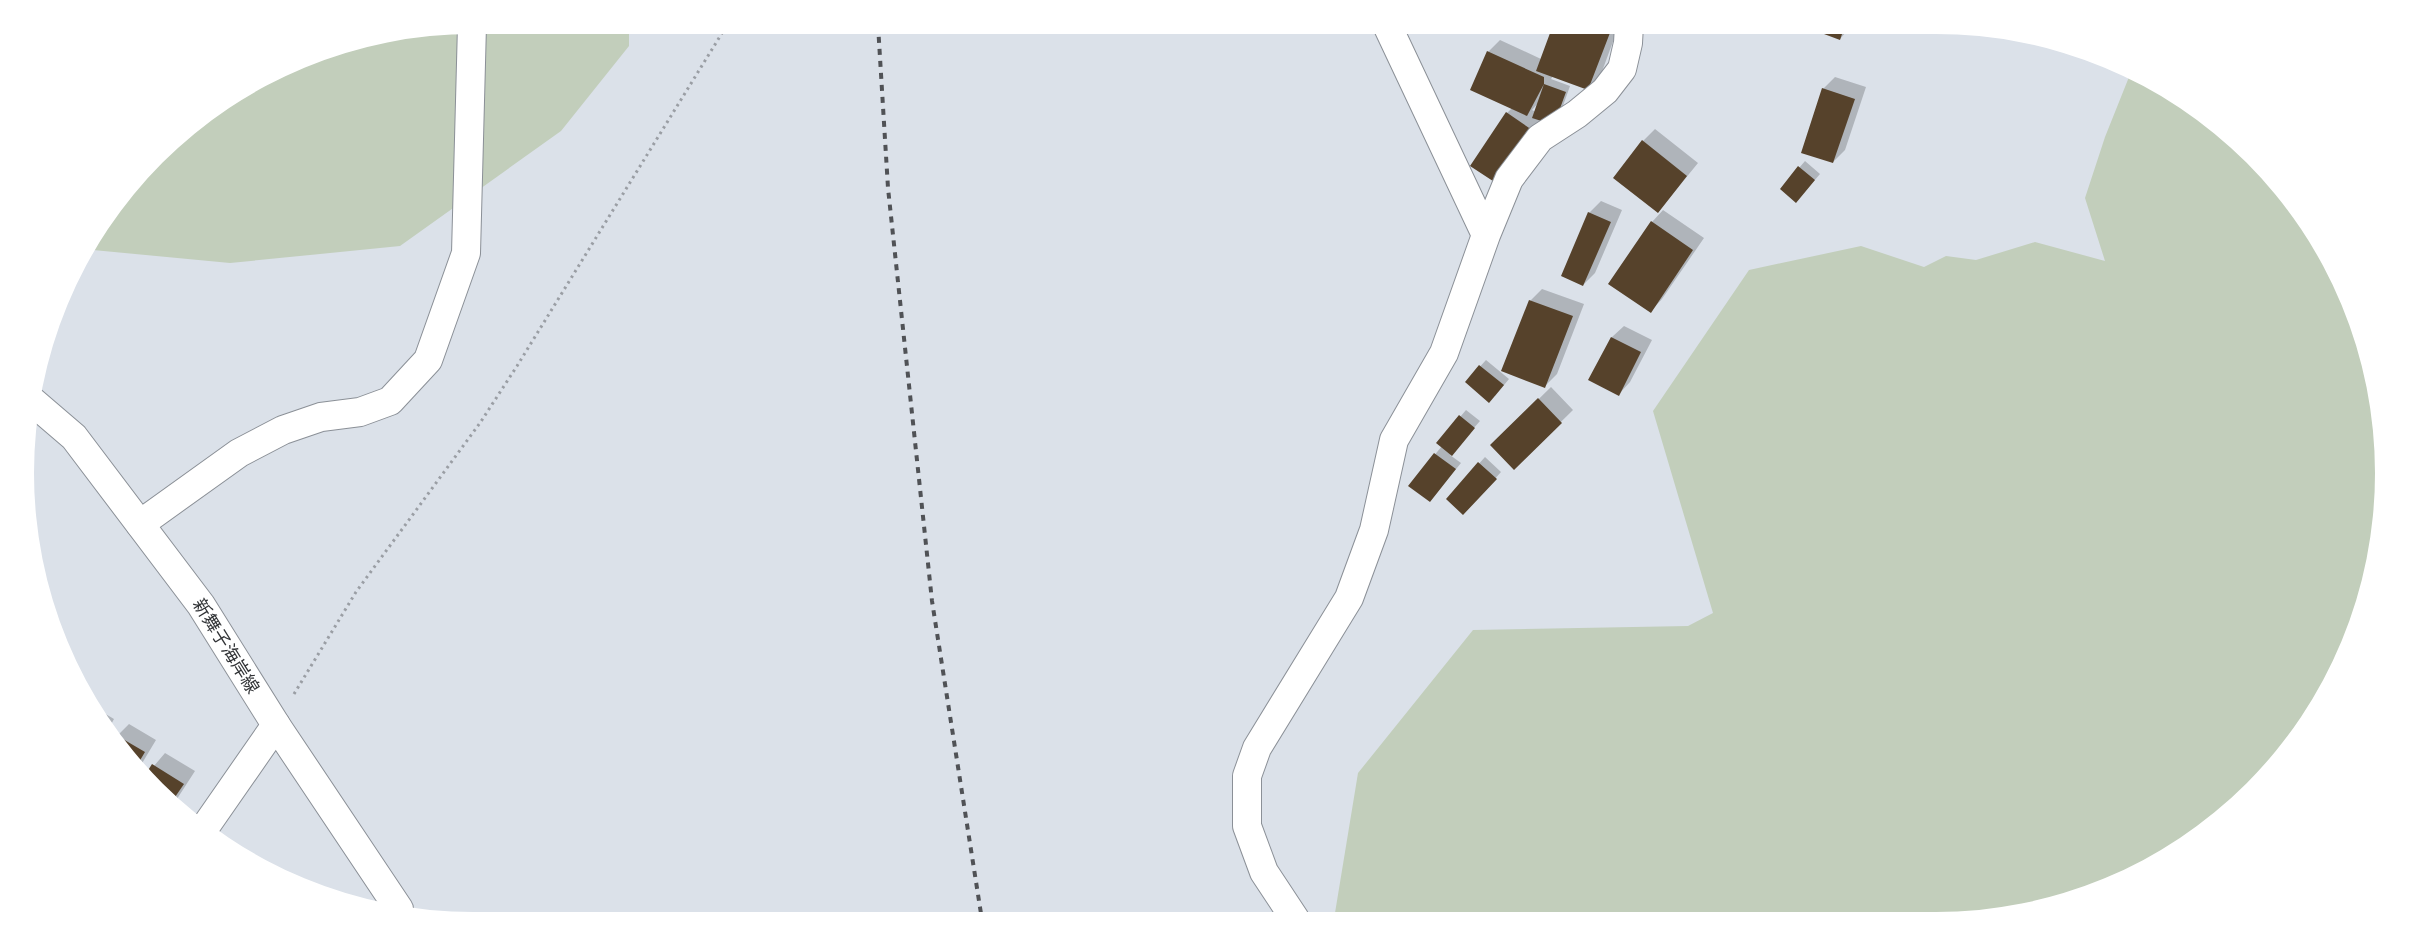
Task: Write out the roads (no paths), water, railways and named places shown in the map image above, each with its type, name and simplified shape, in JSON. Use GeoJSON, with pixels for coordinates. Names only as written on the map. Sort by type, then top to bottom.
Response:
{"type":"FeatureCollection","features":[{"type":"Feature","properties":{"kind":"street"},"geometry":{"type":"LineString","coordinates":[[140,524],[240,453],[283,430],[321,417],[360,412],[390,401],[428,360],[466,253],[472,34]]}},
{"type":"Feature","properties":{"kind":"street"},"geometry":{"type":"LineString","coordinates":[[1391,34],[1486,235]]}},
{"type":"Feature","properties":{"kind":"street"},"geometry":{"type":"LineString","coordinates":[[1290,912],[1264,872],[1247,826],[1247,776],[1257,748],[1349,598],[1374,530],[1394,440],[1444,353],[1486,235],[1509,179],[1540,138],[1577,114],[1605,92],[1622,69],[1628,34]]}},
{"type":"Feature","properties":{"kind":"street","name":"新舞子海岸線"},"geometry":{"type":"LineString","coordinates":[[39,407],[74,437],[202,605],[276,725],[397,905]]}},
{"type":"Feature","properties":{"kind":"street"},"geometry":{"type":"LineString","coordinates":[[208,823],[276,725]]}},
{"type":"Feature","properties":{"kind":"railway"},"geometry":{"type":"LineString","coordinates":[[879,34],[888,188],[932,601],[981,912]]}}]}
